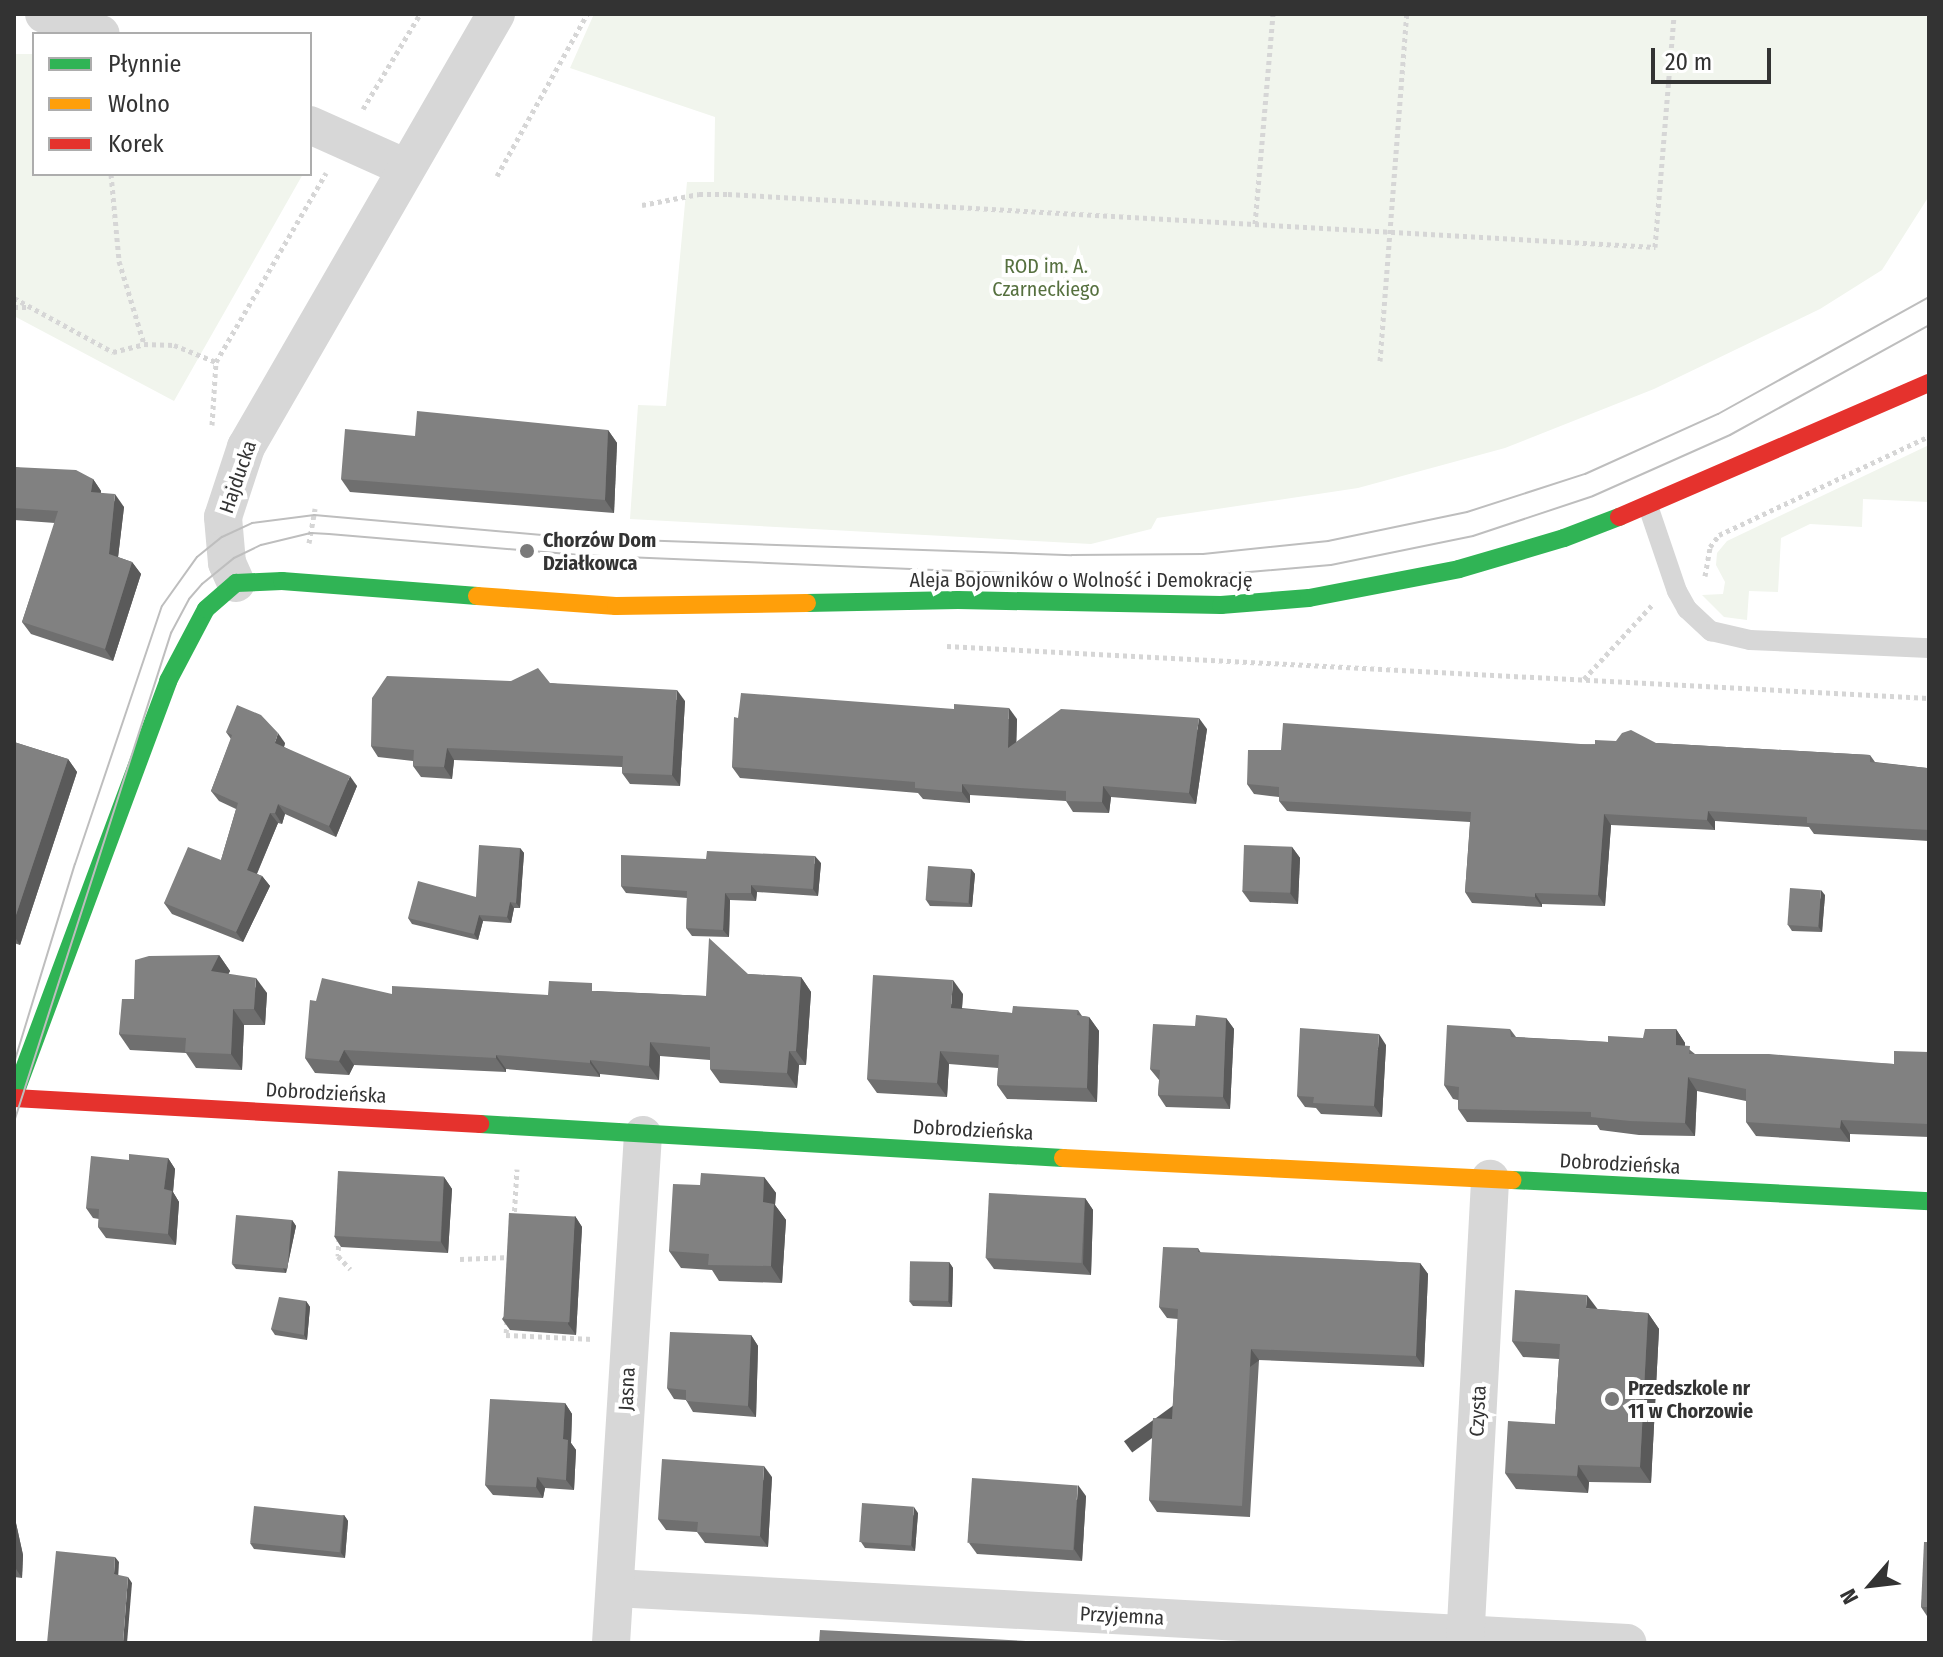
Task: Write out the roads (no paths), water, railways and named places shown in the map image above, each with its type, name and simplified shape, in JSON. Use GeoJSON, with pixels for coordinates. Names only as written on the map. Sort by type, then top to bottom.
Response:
{"type":"FeatureCollection","features":[{"type":"Feature","properties":{"kind":"street"},"geometry":{"type":"LineString","coordinates":[[44,14],[95,32]]}},
{"type":"Feature","properties":{"kind":"street","name":"Hajducka"},"geometry":{"type":"LineString","coordinates":[[236,583],[227,563],[223,517],[246,447],[496,14]]}},
{"type":"Feature","properties":{"kind":"street"},"geometry":{"type":"LineString","coordinates":[[312,126],[406,168]]}},
{"type":"Feature","properties":{"kind":"street","name":"Aleja Bojowników o Wolność i Demokrację"},"geometry":{"type":"LineString","coordinates":[[1890,398],[1929,374]]}},
{"type":"Feature","properties":{"kind":"street","name":"Aleja Bojowników o Wolność i Demokrację"},"geometry":{"type":"LineString","coordinates":[[236,583],[282,581],[616,606],[958,600],[1158,605],[1269,602],[1346,593],[1459,569],[1564,538],[1648,506],[1929,383]]}},
{"type":"Feature","properties":{"kind":"street"},"geometry":{"type":"LineString","coordinates":[[14,1097],[168,681],[193,628],[206,609],[236,583]]}},
{"type":"Feature","properties":{"kind":"street","name":"Dobrodzieńska"},"geometry":{"type":"LineString","coordinates":[[14,1097],[643,1135],[1929,1201]]}},
{"type":"Feature","properties":{"kind":"street","name":"Jasna"},"geometry":{"type":"LineString","coordinates":[[611,1643],[643,1135]]}},
{"type":"Feature","properties":{"kind":"street","name":"Czysta"},"geometry":{"type":"LineString","coordinates":[[1465,1639],[1490,1179]]}},
{"type":"Feature","properties":{"kind":"street","name":"Przyjemna"},"geometry":{"type":"LineString","coordinates":[[615,1588],[1465,1639],[1628,1643]]}},
{"type":"Feature","properties":{"kind":"lane"},"geometry":{"type":"LineString","coordinates":[[1648,506],[1677,591],[1687,609],[1711,631],[1750,640],[1929,648]]}},
{"type":"Feature","properties":{"kind":"tram line"},"geometry":{"type":"LineString","coordinates":[[14,1063],[75,864],[162,606],[197,557],[222,537],[252,523],[314,515],[579,538],[1072,555],[1203,554],[1328,541],[1467,512],[1585,474],[1718,414],[1929,297]]}},
{"type":"Feature","properties":{"kind":"tram line"},"geometry":{"type":"LineString","coordinates":[[14,1122],[171,633],[189,599],[202,584],[234,558],[261,545],[311,533],[577,555],[1073,576],[1203,576],[1331,565],[1473,536],[1593,496],[1730,435],[1929,325]]}},
{"type":"Feature","properties":{"kind":"place","name":"Chorzów Dom Działkowca"},"geometry":{"type":"Point","coordinates":[527,551]}},
{"type":"Feature","properties":{"kind":"place","name":"Przedszkole nr 11 w Chorzowie"},"geometry":{"type":"Point","coordinates":[1612,1399]}},
{"type":"Feature","properties":{"kind":"park label","name":"ROD im. A. Czarneckiego"},"geometry":{"type":"Point","coordinates":[1046,278]}}]}
